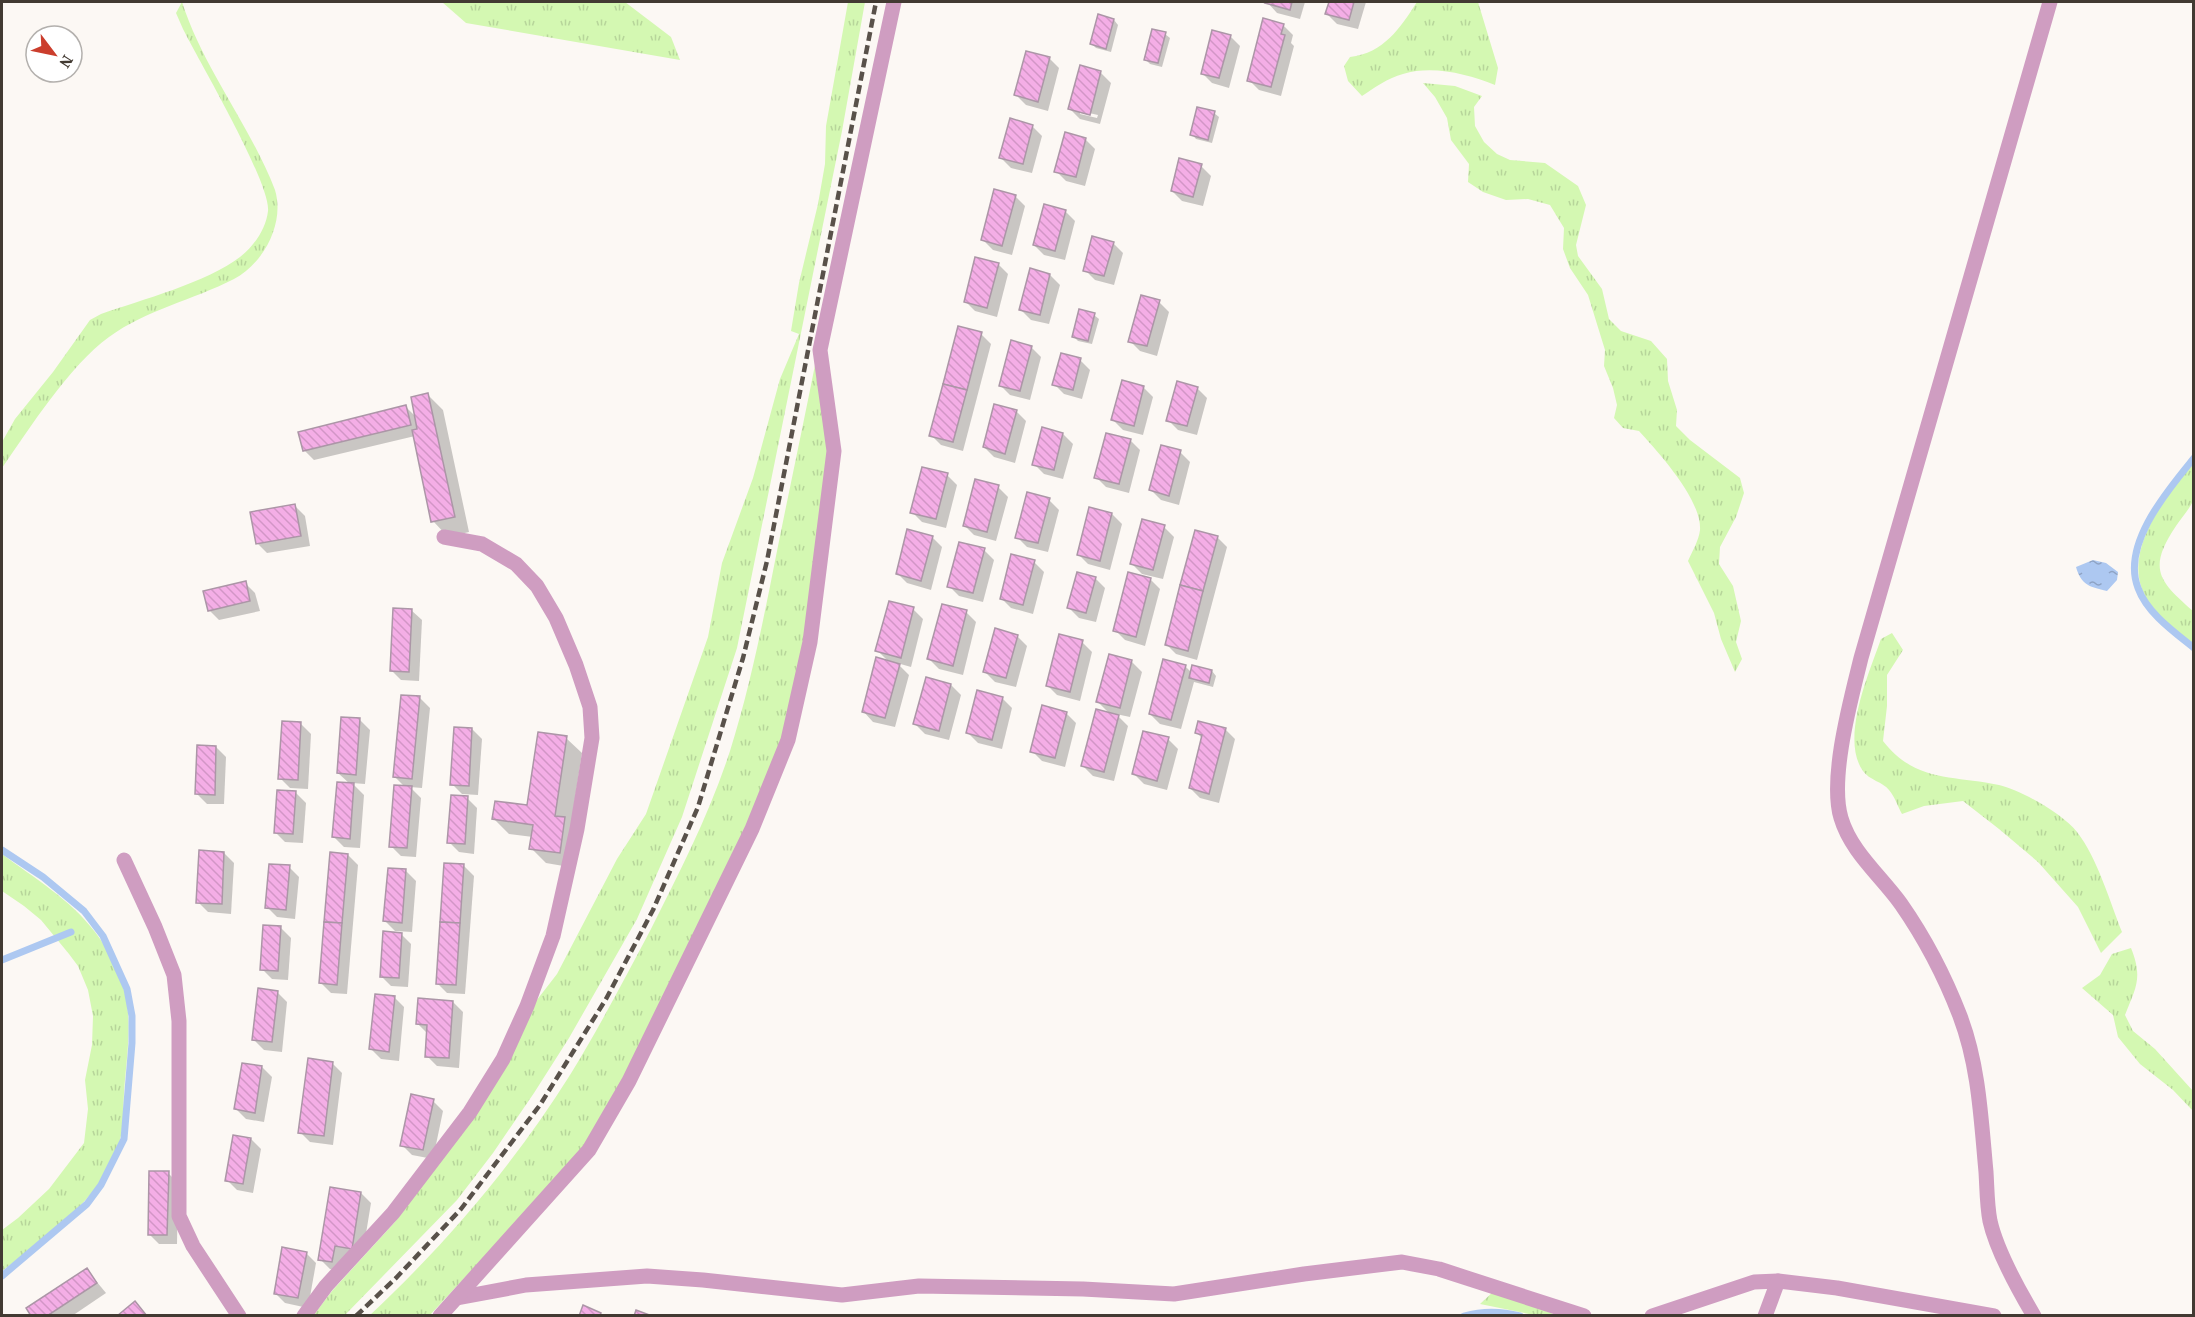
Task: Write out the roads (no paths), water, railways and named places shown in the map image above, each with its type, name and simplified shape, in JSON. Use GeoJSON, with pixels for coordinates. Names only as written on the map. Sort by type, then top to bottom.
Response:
{"type":"FeatureCollection","features":[{"type":"Feature","properties":{"kind":"street"},"geometry":{"type":"LineString","coordinates":[[440,1316],[589,1150],[629,1081],[752,829],[788,740],[810,642],[834,451],[820,350],[894,2]]}},
{"type":"Feature","properties":{"kind":"street"},"geometry":{"type":"LineString","coordinates":[[2034,1316],[2017,1287],[1990,1222],[1977,1080],[1971,1047],[1959,1014],[1933,957],[1901,904],[1857,848],[1841,818],[1838,790],[1844,740],[1861,658],[2050,2]]}},
{"type":"Feature","properties":{"kind":"street"},"geometry":{"type":"LineString","coordinates":[[304,1316],[326,1286],[393,1213],[470,1112],[503,1059],[527,1006],[553,936],[578,829],[592,738],[590,707],[576,665],[556,618],[537,586],[516,564],[482,544],[444,537]]}},
{"type":"Feature","properties":{"kind":"street"},"geometry":{"type":"LineString","coordinates":[[124,860],[174,975],[179,1021],[179,1216],[193,1246],[239,1316]]}},
{"type":"Feature","properties":{"kind":"street"},"geometry":{"type":"LineString","coordinates":[[457,1298],[526,1285],[647,1276],[842,1295],[919,1286],[1083,1289],[1174,1294],[1402,1262],[1439,1269],[1584,1316]]}},
{"type":"Feature","properties":{"kind":"street"},"geometry":{"type":"LineString","coordinates":[[1765,1316],[1778,1281]]}},
{"type":"Feature","properties":{"kind":"street"},"geometry":{"type":"LineString","coordinates":[[1652,1316],[1754,1282],[1778,1281],[1837,1288],[1994,1316]]}},
{"type":"Feature","properties":{"kind":"water"},"geometry":{"type":"Polygon","coordinates":[[[2093,560],[2106,563],[2118,572],[2117,580],[2107,591],[2087,584],[2078,573],[2076,567],[2093,560]]]}},
{"type":"Feature","properties":{"kind":"waterway"},"geometry":{"type":"LineString","coordinates":[[2194,458],[2150,518],[2141,536],[2134,571],[2142,597],[2154,614],[2194,648]]}},
{"type":"Feature","properties":{"kind":"waterway"},"geometry":{"type":"LineString","coordinates":[[2,850],[43,877],[84,911],[103,936],[127,989],[132,1016],[124,1139],[101,1185],[87,1204],[2,1276]]}},
{"type":"Feature","properties":{"kind":"waterway"},"geometry":{"type":"LineString","coordinates":[[2,960],[71,932]]}},
{"type":"Feature","properties":{"kind":"waterway"},"geometry":{"type":"LineString","coordinates":[[1464,1316],[1492,1312],[1520,1316]]}},
{"type":"Feature","properties":{"kind":"railway"},"geometry":{"type":"LineString","coordinates":[[356,1316],[396,1278],[461,1209],[540,1105],[606,999],[653,910],[698,807],[743,658],[767,561],[876,2]]}}]}
